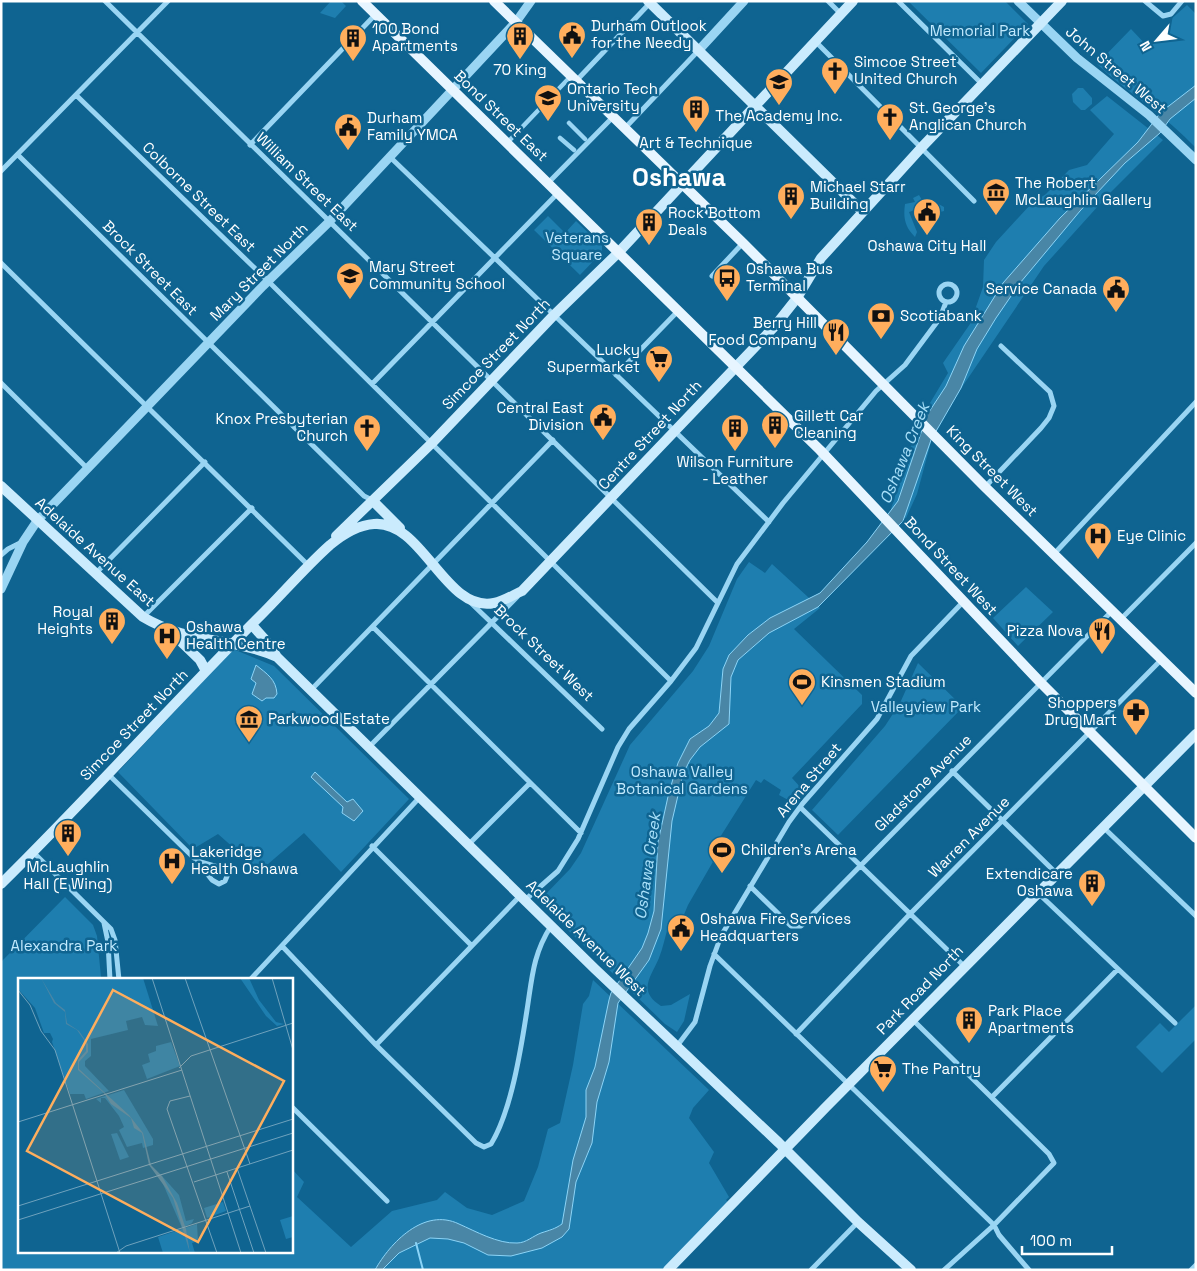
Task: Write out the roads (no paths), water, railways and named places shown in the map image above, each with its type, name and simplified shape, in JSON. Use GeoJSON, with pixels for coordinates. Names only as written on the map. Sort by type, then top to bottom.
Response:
{"type":"FeatureCollection","features":[{"type":"Feature","properties":{"kind":"main road","name":"Bond Street East"},"geometry":{"type":"LineString","coordinates":[[362,1],[618,253]]}},
{"type":"Feature","properties":{"kind":"main road","name":"King Street West"},"geometry":{"type":"LineString","coordinates":[[494,1],[743,243],[985,487],[1196,693]]}},
{"type":"Feature","properties":{"kind":"main road","name":"Simcoe Street North"},"geometry":{"type":"LineString","coordinates":[[1,884],[232,644],[310,566],[331,544],[338,533],[432,443],[554,315],[618,253],[853,1]]}},
{"type":"Feature","properties":{"kind":"main road","name":"Centre Street North"},"geometry":{"type":"LineString","coordinates":[[493,603],[522,591],[774,327],[797,298],[820,258],[922,147],[1062,1]]}},
{"type":"Feature","properties":{"kind":"main road"},"geometry":{"type":"LineString","coordinates":[[650,2],[862,211]]}},
{"type":"Feature","properties":{"kind":"main road","name":"Bond Street West"},"geometry":{"type":"LineString","coordinates":[[618,253],[825,455],[1040,682],[1196,838]]}},
{"type":"Feature","properties":{"kind":"main road","name":"Adelaide Avenue East"},"geometry":{"type":"LineString","coordinates":[[1,486],[143,617],[170,632],[232,644]]}},
{"type":"Feature","properties":{"kind":"main road"},"geometry":{"type":"LineString","coordinates":[[373,501],[411,540]]}},
{"type":"Feature","properties":{"kind":"main road","name":"Simcoe Street North"},"geometry":{"type":"LineString","coordinates":[[331,544],[355,528],[372,524]]}},
{"type":"Feature","properties":{"kind":"main road","name":"Brock Street West"},"geometry":{"type":"LineString","coordinates":[[372,524],[384,524],[393,527],[411,540],[465,597],[481,603],[493,603]]}},
{"type":"Feature","properties":{"kind":"main road"},"geometry":{"type":"LineString","coordinates":[[252,625],[269,644],[277,657]]}},
{"type":"Feature","properties":{"kind":"main road"},"geometry":{"type":"LineString","coordinates":[[170,632],[200,660],[206,671]]}},
{"type":"Feature","properties":{"kind":"main road","name":"Adelaide Avenue West"},"geometry":{"type":"LineString","coordinates":[[232,644],[261,650],[277,657],[522,898],[785,1149],[858,1222],[911,1270]]}},
{"type":"Feature","properties":{"kind":"main road","name":"Park Road North"},"geometry":{"type":"LineString","coordinates":[[668,1270],[964,966],[1196,734]]}},
{"type":"Feature","properties":{"kind":"street","name":"William Street East"},"geometry":{"type":"LineString","coordinates":[[105,1],[717,602]]}},
{"type":"Feature","properties":{"kind":"street"},"geometry":{"type":"LineString","coordinates":[[1,171],[77,96],[136,32],[168,1]]}},
{"type":"Feature","properties":{"kind":"street","name":"Mary Street North"},"geometry":{"type":"LineString","coordinates":[[1,589],[23,542],[37,521],[268,281],[329,222],[452,88],[516,22],[531,1]]}},
{"type":"Feature","properties":{"kind":"street"},"geometry":{"type":"LineString","coordinates":[[625,128],[744,1]]}},
{"type":"Feature","properties":{"kind":"street"},"geometry":{"type":"LineString","coordinates":[[828,1],[841,14]]}},
{"type":"Feature","properties":{"kind":"street"},"geometry":{"type":"LineString","coordinates":[[898,1],[982,84]]}},
{"type":"Feature","properties":{"kind":"street","name":"John Street West"},"geometry":{"type":"LineString","coordinates":[[1018,1],[1097,75],[1149,115],[1196,160]]}},
{"type":"Feature","properties":{"kind":"street"},"geometry":{"type":"LineString","coordinates":[[1145,1],[1158,14],[1167,16],[1182,1]]}},
{"type":"Feature","properties":{"kind":"street"},"geometry":{"type":"LineString","coordinates":[[507,143],[650,2]]}},
{"type":"Feature","properties":{"kind":"street"},"geometry":{"type":"LineString","coordinates":[[250,145],[376,14]]}},
{"type":"Feature","properties":{"kind":"street"},"geometry":{"type":"LineString","coordinates":[[816,42],[974,200]]}},
{"type":"Feature","properties":{"kind":"street","name":"Colborne Street East"},"geometry":{"type":"LineString","coordinates":[[77,96],[268,281],[671,681]]}},
{"type":"Feature","properties":{"kind":"street"},"geometry":{"type":"LineString","coordinates":[[548,183],[613,117]]}},
{"type":"Feature","properties":{"kind":"street"},"geometry":{"type":"LineString","coordinates":[[569,124],[585,139]]}},
{"type":"Feature","properties":{"kind":"street"},"geometry":{"type":"LineString","coordinates":[[560,138],[574,150]]}},
{"type":"Feature","properties":{"kind":"street","name":"Brock Street East"},"geometry":{"type":"LineString","coordinates":[[18,155],[364,496],[373,501]]}},
{"type":"Feature","properties":{"kind":"street"},"geometry":{"type":"LineString","coordinates":[[390,157],[769,522]]}},
{"type":"Feature","properties":{"kind":"street"},"geometry":{"type":"LineString","coordinates":[[372,384],[431,321],[558,193]]}},
{"type":"Feature","properties":{"kind":"street"},"geometry":{"type":"LineString","coordinates":[[712,276],[743,243]]}},
{"type":"Feature","properties":{"kind":"street"},"geometry":{"type":"LineString","coordinates":[[1,263],[310,566]]}},
{"type":"Feature","properties":{"kind":"street"},"geometry":{"type":"LineString","coordinates":[[376,1045],[471,945],[522,898],[558,871],[581,833],[618,747],[640,715],[671,681],[696,648],[736,564],[883,385],[905,365],[940,318],[946,302]]}},
{"type":"Feature","properties":{"kind":"street"},"geometry":{"type":"LineString","coordinates":[[616,374],[679,311]]}},
{"type":"Feature","properties":{"kind":"street"},"geometry":{"type":"LineString","coordinates":[[985,487],[1041,428],[1049,418],[1054,406],[1050,392],[1001,346]]}},
{"type":"Feature","properties":{"kind":"street"},"geometry":{"type":"LineString","coordinates":[[1,383],[86,468]]}},
{"type":"Feature","properties":{"kind":"street"},"geometry":{"type":"LineString","coordinates":[[1054,554],[1196,402]]}},
{"type":"Feature","properties":{"kind":"street"},"geometry":{"type":"LineString","coordinates":[[311,690],[553,440]]}},
{"type":"Feature","properties":{"kind":"street"},"geometry":{"type":"LineString","coordinates":[[95,574],[205,462]]}},
{"type":"Feature","properties":{"kind":"street"},"geometry":{"type":"LineString","coordinates":[[143,617],[252,508]]}},
{"type":"Feature","properties":{"kind":"street","name":"Mary Street North"},"geometry":{"type":"LineString","coordinates":[[1,555],[8,549],[23,542]]}},
{"type":"Feature","properties":{"kind":"street"},"geometry":{"type":"LineString","coordinates":[[1120,620],[1196,543]]}},
{"type":"Feature","properties":{"kind":"street","name":"Centre Street North"},"geometry":{"type":"LineString","coordinates":[[368,748],[522,591]]}},
{"type":"Feature","properties":{"kind":"street","name":"Brock Street West"},"geometry":{"type":"LineString","coordinates":[[465,597],[602,729]]}},
{"type":"Feature","properties":{"kind":"street","name":"Arena Street"},"geometry":{"type":"LineString","coordinates":[[677,1046],[695,1022],[721,936],[800,807],[877,719],[911,656],[963,602]]}},
{"type":"Feature","properties":{"kind":"street","name":"Gladstone Avenue"},"geometry":{"type":"LineString","coordinates":[[750,886],[791,926],[796,927],[804,923],[860,864],[1112,611]]}},
{"type":"Feature","properties":{"kind":"street"},"geometry":{"type":"LineString","coordinates":[[372,627],[529,784],[581,833]]}},
{"type":"Feature","properties":{"kind":"street","name":"Warren Avenue"},"geometry":{"type":"LineString","coordinates":[[796,1034],[911,913],[1161,660]]}},
{"type":"Feature","properties":{"kind":"street"},"geometry":{"type":"LineString","coordinates":[[952,771],[1056,873]]}},
{"type":"Feature","properties":{"kind":"street"},"geometry":{"type":"LineString","coordinates":[[108,774],[197,861],[212,880],[219,884],[225,881],[228,874],[225,869],[197,861]]}},
{"type":"Feature","properties":{"kind":"street"},"geometry":{"type":"LineString","coordinates":[[468,844],[529,784]]}},
{"type":"Feature","properties":{"kind":"street"},"geometry":{"type":"LineString","coordinates":[[252,978],[372,846],[420,798]]}},
{"type":"Feature","properties":{"kind":"street"},"geometry":{"type":"LineString","coordinates":[[800,807],[964,966]]}},
{"type":"Feature","properties":{"kind":"street"},"geometry":{"type":"LineString","coordinates":[[1103,827],[1196,916]]}},
{"type":"Feature","properties":{"kind":"street"},"geometry":{"type":"LineString","coordinates":[[372,846],[471,945]]}},
{"type":"Feature","properties":{"kind":"street"},"geometry":{"type":"LineString","coordinates":[[33,852],[111,929],[119,978]]}},
{"type":"Feature","properties":{"kind":"street"},"geometry":{"type":"LineString","coordinates":[[1038,892],[1175,1024]]}},
{"type":"Feature","properties":{"kind":"street"},"geometry":{"type":"LineString","coordinates":[[104,922],[108,942],[110,978]]}},
{"type":"Feature","properties":{"kind":"street"},"geometry":{"type":"LineString","coordinates":[[282,946],[376,1045],[476,1143],[484,1147],[491,1144],[501,1124],[522,1043],[534,958],[551,926]]}},
{"type":"Feature","properties":{"kind":"street"},"geometry":{"type":"LineString","coordinates":[[714,954],[994,1224],[999,1235],[1029,1270]]}},
{"type":"Feature","properties":{"kind":"street"},"geometry":{"type":"LineString","coordinates":[[992,1096],[1118,969]]}},
{"type":"Feature","properties":{"kind":"street"},"geometry":{"type":"LineString","coordinates":[[912,1019],[1053,1158],[1052,1166],[994,1224],[944,1270]]}},
{"type":"Feature","properties":{"kind":"street"},"geometry":{"type":"LineString","coordinates":[[292,1107],[386,1201]]}},
{"type":"Feature","properties":{"kind":"street"},"geometry":{"type":"LineString","coordinates":[[810,1270],[858,1222]]}},
{"type":"Feature","properties":{"kind":"waterway"},"geometry":{"type":"LineString","coordinates":[[416,1243],[423,1270]]}},
{"type":"Feature","properties":{"kind":"place","name":"Durham Outlook for the Needy"},"geometry":{"type":"Point","coordinates":[572,59]}},
{"type":"Feature","properties":{"kind":"place","name":"70 King"},"geometry":{"type":"Point","coordinates":[520,60]}},
{"type":"Feature","properties":{"kind":"place","name":"100 Bond Apartments"},"geometry":{"type":"Point","coordinates":[353,62]}},
{"type":"Feature","properties":{"kind":"place","name":"Simcoe Street United Church"},"geometry":{"type":"Point","coordinates":[835,95]}},
{"type":"Feature","properties":{"kind":"place","name":"The Academy Inc."},"geometry":{"type":"Point","coordinates":[779,106]}},
{"type":"Feature","properties":{"kind":"place","name":"Ontario Tech University"},"geometry":{"type":"Point","coordinates":[548,122]}},
{"type":"Feature","properties":{"kind":"place","name":"Art & Technique"},"geometry":{"type":"Point","coordinates":[696,133]}},
{"type":"Feature","properties":{"kind":"place","name":"St. George's Anglican Church"},"geometry":{"type":"Point","coordinates":[890,141]}},
{"type":"Feature","properties":{"kind":"place","name":"Durham Family YMCA"},"geometry":{"type":"Point","coordinates":[348,151]}},
{"type":"Feature","properties":{"kind":"place","name":"The Robert McLaughlin Gallery"},"geometry":{"type":"Point","coordinates":[996,216]}},
{"type":"Feature","properties":{"kind":"place","name":"Michael Starr Building"},"geometry":{"type":"Point","coordinates":[791,220]}},
{"type":"Feature","properties":{"kind":"place","name":"Oshawa City Hall"},"geometry":{"type":"Point","coordinates":[927,236]}},
{"type":"Feature","properties":{"kind":"place","name":"Rock Bottom Deals"},"geometry":{"type":"Point","coordinates":[649,246]}},
{"type":"Feature","properties":{"kind":"place","name":"Mary Street Community School"},"geometry":{"type":"Point","coordinates":[350,300]}},
{"type":"Feature","properties":{"kind":"place","name":"Oshawa Bus Terminal"},"geometry":{"type":"Point","coordinates":[727,302]}},
{"type":"Feature","properties":{"kind":"place","name":"Service Canada"},"geometry":{"type":"Point","coordinates":[1116,313]}},
{"type":"Feature","properties":{"kind":"place","name":"Scotiabank"},"geometry":{"type":"Point","coordinates":[881,340]}},
{"type":"Feature","properties":{"kind":"place","name":"Berry Hill Food Company"},"geometry":{"type":"Point","coordinates":[836,356]}},
{"type":"Feature","properties":{"kind":"place","name":"Lucky Supermarket"},"geometry":{"type":"Point","coordinates":[659,383]}},
{"type":"Feature","properties":{"kind":"place","name":"Central East Division"},"geometry":{"type":"Point","coordinates":[603,441]}},
{"type":"Feature","properties":{"kind":"place","name":"Gillett Car Cleaning"},"geometry":{"type":"Point","coordinates":[775,449]}},
{"type":"Feature","properties":{"kind":"place","name":"Knox Presbyterian Church"},"geometry":{"type":"Point","coordinates":[367,452]}},
{"type":"Feature","properties":{"kind":"place","name":"Wilson Furniture - Leather"},"geometry":{"type":"Point","coordinates":[735,452]}},
{"type":"Feature","properties":{"kind":"place","name":"Eye Clinic"},"geometry":{"type":"Point","coordinates":[1098,560]}},
{"type":"Feature","properties":{"kind":"place","name":"Royal Heights"},"geometry":{"type":"Point","coordinates":[112,645]}},
{"type":"Feature","properties":{"kind":"place","name":"Pizza Nova"},"geometry":{"type":"Point","coordinates":[1102,655]}},
{"type":"Feature","properties":{"kind":"place","name":"Oshawa Health Centre"},"geometry":{"type":"Point","coordinates":[167,660]}},
{"type":"Feature","properties":{"kind":"place","name":"Kinsmen Stadium"},"geometry":{"type":"Point","coordinates":[802,706]}},
{"type":"Feature","properties":{"kind":"place","name":"Shoppers Drug Mart"},"geometry":{"type":"Point","coordinates":[1136,736]}},
{"type":"Feature","properties":{"kind":"place","name":"Parkwood Estate"},"geometry":{"type":"Point","coordinates":[249,743]}},
{"type":"Feature","properties":{"kind":"place","name":"McLaughlin Hall (E Wing)"},"geometry":{"type":"Point","coordinates":[68,857]}},
{"type":"Feature","properties":{"kind":"place","name":"Children's Arena"},"geometry":{"type":"Point","coordinates":[722,874]}},
{"type":"Feature","properties":{"kind":"place","name":"Lakeridge Health Oshawa"},"geometry":{"type":"Point","coordinates":[172,885]}},
{"type":"Feature","properties":{"kind":"place","name":"Extendicare Oshawa"},"geometry":{"type":"Point","coordinates":[1092,907]}},
{"type":"Feature","properties":{"kind":"place","name":"Oshawa Fire Services Headquarters"},"geometry":{"type":"Point","coordinates":[681,952]}},
{"type":"Feature","properties":{"kind":"place","name":"Park Place Apartments"},"geometry":{"type":"Point","coordinates":[969,1044]}},
{"type":"Feature","properties":{"kind":"place","name":"The Pantry"},"geometry":{"type":"Point","coordinates":[883,1093]}},
{"type":"Feature","properties":{"kind":"district","name":"Oshawa"},"geometry":{"type":"Point","coordinates":[679,177]}},
{"type":"Feature","properties":{"kind":"park label","name":"Memorial Park"},"geometry":{"type":"Point","coordinates":[980,31]}},
{"type":"Feature","properties":{"kind":"park label","name":"Veterans Square"},"geometry":{"type":"Point","coordinates":[577,246]}},
{"type":"Feature","properties":{"kind":"park label","name":"Valleyview Park"},"geometry":{"type":"Point","coordinates":[926,707]}},
{"type":"Feature","properties":{"kind":"park label","name":"Oshawa Valley Botanical Gardens"},"geometry":{"type":"Point","coordinates":[682,780]}},
{"type":"Feature","properties":{"kind":"park label","name":"Alexandra Park"},"geometry":{"type":"Point","coordinates":[64,946]}},
{"type":"Feature","properties":{"kind":"water label","name":"Oshawa Creek"},"geometry":{"type":"Point","coordinates":[904,453]}},
{"type":"Feature","properties":{"kind":"water label","name":"Oshawa Creek"},"geometry":{"type":"Point","coordinates":[647,866]}}]}
